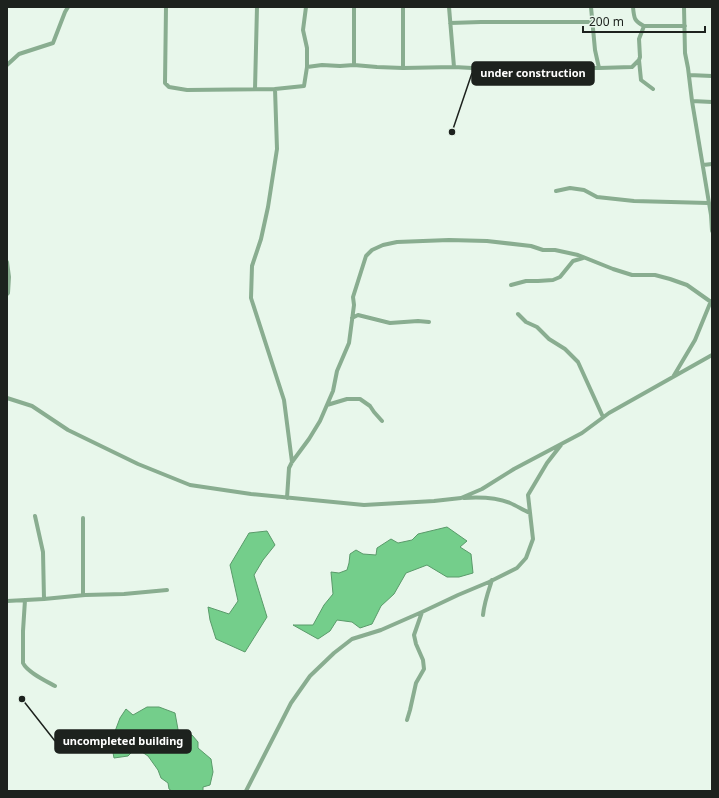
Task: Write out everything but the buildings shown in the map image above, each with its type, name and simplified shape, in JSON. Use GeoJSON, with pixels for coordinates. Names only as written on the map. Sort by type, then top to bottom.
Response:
{"type":"FeatureCollection","features":[{"type":"Feature","properties":{"kind":"street"},"geometry":{"type":"LineString","coordinates":[[7,65],[20,54],[53,43],[68,7]]}},
{"type":"Feature","properties":{"kind":"street"},"geometry":{"type":"LineString","coordinates":[[166,7],[165,83],[169,87],[187,90],[275,89],[304,86],[307,67],[307,48],[303,30],[306,7]]}},
{"type":"Feature","properties":{"kind":"street"},"geometry":{"type":"LineString","coordinates":[[255,89],[257,7]]}},
{"type":"Feature","properties":{"kind":"street"},"geometry":{"type":"LineString","coordinates":[[354,7],[354,65]]}},
{"type":"Feature","properties":{"kind":"street"},"geometry":{"type":"LineString","coordinates":[[403,7],[403,68]]}},
{"type":"Feature","properties":{"kind":"street"},"geometry":{"type":"LineString","coordinates":[[449,7],[454,67]]}},
{"type":"Feature","properties":{"kind":"street"},"geometry":{"type":"LineString","coordinates":[[591,7],[595,50],[599,68]]}},
{"type":"Feature","properties":{"kind":"street"},"geometry":{"type":"LineString","coordinates":[[633,7],[635,20],[637,23],[644,26],[684,26]]}},
{"type":"Feature","properties":{"kind":"street"},"geometry":{"type":"LineString","coordinates":[[684,7],[686,53],[712,231]]}},
{"type":"Feature","properties":{"kind":"street"},"geometry":{"type":"LineString","coordinates":[[450,23],[592,22]]}},
{"type":"Feature","properties":{"kind":"street"},"geometry":{"type":"LineString","coordinates":[[307,67],[322,65],[403,68],[632,67],[640,57],[639,39],[644,26]]}},
{"type":"Feature","properties":{"kind":"street"},"geometry":{"type":"LineString","coordinates":[[638,60],[640,80],[653,89]]}},
{"type":"Feature","properties":{"kind":"street"},"geometry":{"type":"LineString","coordinates":[[689,75],[712,76]]}},
{"type":"Feature","properties":{"kind":"street"},"geometry":{"type":"LineString","coordinates":[[275,89],[277,149],[268,207],[261,239],[252,266],[251,298],[284,400],[292,462]]}},
{"type":"Feature","properties":{"kind":"street"},"geometry":{"type":"LineString","coordinates":[[692,101],[712,102]]}},
{"type":"Feature","properties":{"kind":"street"},"geometry":{"type":"LineString","coordinates":[[703,165],[712,164]]}},
{"type":"Feature","properties":{"kind":"street"},"geometry":{"type":"LineString","coordinates":[[556,191],[570,188],[584,190],[597,196],[634,201],[708,203]]}},
{"type":"Feature","properties":{"kind":"street"},"geometry":{"type":"LineString","coordinates":[[287,498],[289,468],[309,440],[334,391],[337,371],[349,343],[354,305],[353,297],[366,256],[372,250],[383,244],[449,240],[531,246],[543,250],[565,252],[632,275],[655,275],[687,285],[711,301],[695,340],[672,377]]}},
{"type":"Feature","properties":{"kind":"street"},"geometry":{"type":"LineString","coordinates":[[511,285],[526,281],[553,280],[560,277],[573,262],[584,258]]}},
{"type":"Feature","properties":{"kind":"street"},"geometry":{"type":"LineString","coordinates":[[7,262],[9,277],[7,294]]}},
{"type":"Feature","properties":{"kind":"street"},"geometry":{"type":"LineString","coordinates":[[518,314],[526,322],[537,328],[549,339],[565,349],[578,362],[603,417]]}},
{"type":"Feature","properties":{"kind":"street"},"geometry":{"type":"LineString","coordinates":[[352,318],[358,315],[390,323],[418,321],[429,322]]}},
{"type":"Feature","properties":{"kind":"street"},"geometry":{"type":"LineString","coordinates":[[461,498],[482,489],[514,468],[582,433],[609,413],[712,355]]}},
{"type":"Feature","properties":{"kind":"street"},"geometry":{"type":"LineString","coordinates":[[7,398],[32,406],[68,430],[138,464],[190,485],[287,498],[364,504],[434,501],[479,497],[496,499],[510,503],[530,513]]}},
{"type":"Feature","properties":{"kind":"street"},"geometry":{"type":"LineString","coordinates":[[327,405],[347,399],[360,399],[370,406],[382,421]]}},
{"type":"Feature","properties":{"kind":"street"},"geometry":{"type":"LineString","coordinates":[[246,791],[290,703],[310,676],[334,653],[352,639],[381,630],[517,568],[526,558],[533,540],[528,495],[547,463],[563,443]]}},
{"type":"Feature","properties":{"kind":"street"},"geometry":{"type":"LineString","coordinates":[[35,516],[43,552],[44,599]]}},
{"type":"Feature","properties":{"kind":"street"},"geometry":{"type":"LineString","coordinates":[[83,518],[83,595]]}},
{"type":"Feature","properties":{"kind":"street"},"geometry":{"type":"LineString","coordinates":[[484,615],[484,606],[492,580]]}},
{"type":"Feature","properties":{"kind":"street"},"geometry":{"type":"LineString","coordinates":[[7,601],[167,590]]}},
{"type":"Feature","properties":{"kind":"street"},"geometry":{"type":"LineString","coordinates":[[25,600],[23,663],[29,670],[55,686]]}},
{"type":"Feature","properties":{"kind":"street"},"geometry":{"type":"LineString","coordinates":[[407,720],[416,684],[424,669],[423,660],[414,635],[422,612]]}},
{"type":"Feature","properties":{"kind":"shaded area"},"geometry":{"type":"Polygon","coordinates":[[[447,527],[467,541],[460,547],[471,554],[473,573],[459,577],[447,577],[427,565],[406,573],[394,594],[381,606],[372,624],[360,628],[352,622],[337,620],[330,631],[318,639],[293,625],[313,625],[324,605],[333,594],[331,572],[339,573],[347,570],[350,554],[356,550],[363,554],[376,555],[377,548],[391,539],[398,543],[412,540],[418,534],[447,527]]]}},
{"type":"Feature","properties":{"kind":"shaded area"},"geometry":{"type":"Polygon","coordinates":[[[267,531],[275,545],[263,560],[254,575],[267,617],[245,652],[216,639],[210,620],[208,607],[229,614],[238,601],[230,565],[249,533],[267,531]]]}},
{"type":"Feature","properties":{"kind":"shaded area"},"geometry":{"type":"Polygon","coordinates":[[[147,707],[159,707],[175,713],[179,735],[192,735],[198,742],[198,748],[211,759],[213,772],[210,785],[203,787],[203,791],[172,791],[169,789],[168,783],[161,778],[158,770],[148,756],[136,748],[128,756],[114,758],[111,742],[120,718],[126,709],[133,715],[147,707]]]}},
{"type":"Feature","properties":{"kind":"place","name":"under construction"},"geometry":{"type":"Point","coordinates":[452,132]}},
{"type":"Feature","properties":{"kind":"place","name":"uncompleted building"},"geometry":{"type":"Point","coordinates":[22,699]}}]}
